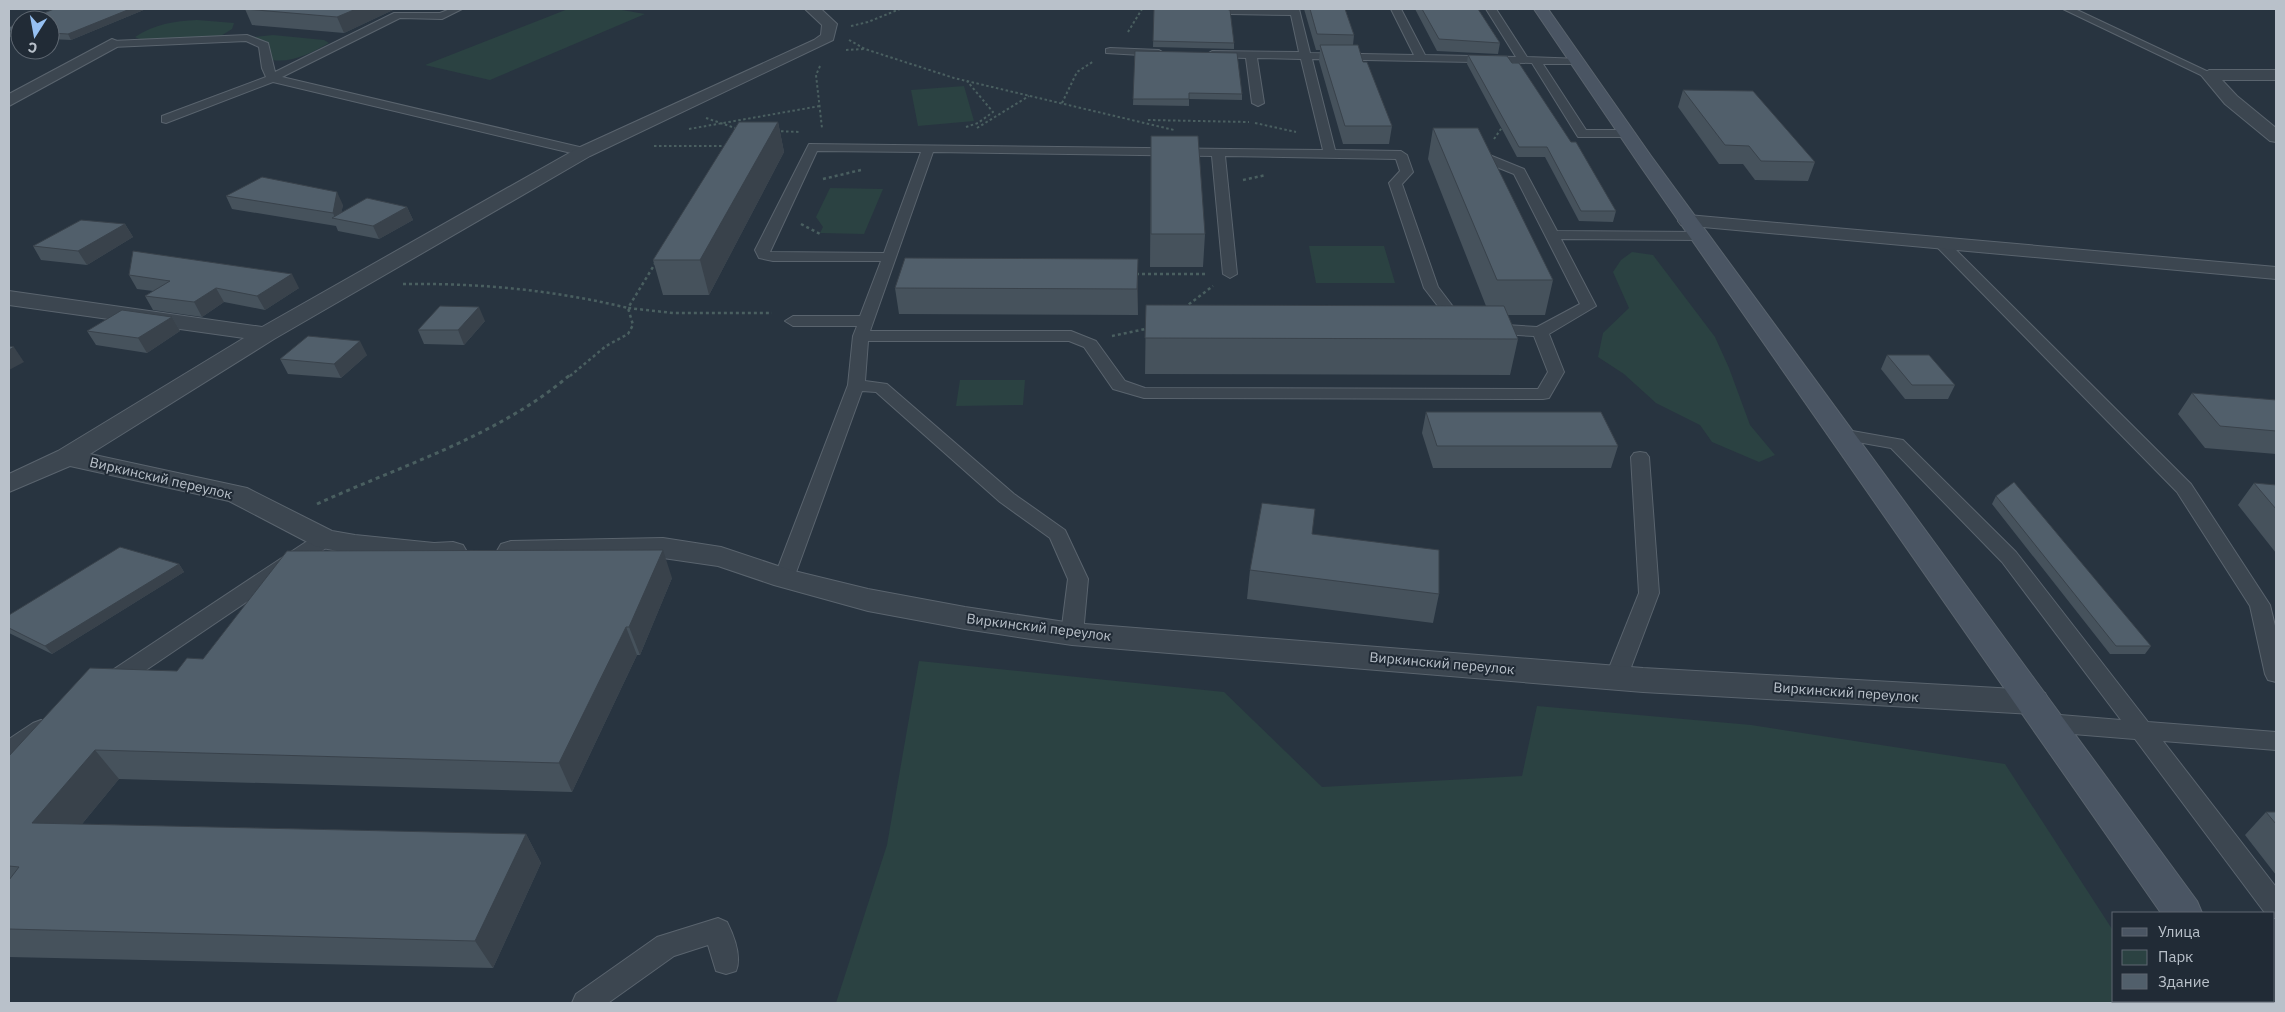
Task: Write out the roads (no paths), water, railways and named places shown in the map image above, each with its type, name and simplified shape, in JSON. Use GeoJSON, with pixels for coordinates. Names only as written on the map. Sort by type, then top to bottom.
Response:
{"type":"FeatureCollection","features":[{"type":"Feature","properties":{"kind":"main road"},"geometry":{"type":"LineString","coordinates":[[1541,9],[1627,134],[2182,912]]}},
{"type":"Feature","properties":{"kind":"street"},"geometry":{"type":"LineString","coordinates":[[9,484],[67,457],[266,334],[584,152],[828,40],[830,24],[812,9]]}},
{"type":"Feature","properties":{"kind":"street"},"geometry":{"type":"LineString","coordinates":[[9,101],[112,44]]}},
{"type":"Feature","properties":{"kind":"street"},"geometry":{"type":"LineString","coordinates":[[2209,75],[2276,75]]}},
{"type":"Feature","properties":{"kind":"street"},"geometry":{"type":"LineString","coordinates":[[2209,75],[2231,100],[2276,137]]}},
{"type":"Feature","properties":{"kind":"street"},"geometry":{"type":"LineString","coordinates":[[1694,228],[1941,243],[2276,273]]}},
{"type":"Feature","properties":{"kind":"street"},"geometry":{"type":"LineString","coordinates":[[9,298],[266,334]]}},
{"type":"Feature","properties":{"kind":"street","name":"Виркинский переулок"},"geometry":{"type":"LineString","coordinates":[[67,457],[237,494],[284,520],[325,539],[355,544],[434,552],[663,548],[721,557],[784,578],[878,602],[965,618],[1072,634],[1616,678],[1952,699],[2040,713]]}},
{"type":"Feature","properties":{"kind":"lane"},"geometry":{"type":"LineString","coordinates":[[166,119],[272,78],[398,15],[442,16],[457,9]]}},
{"type":"Feature","properties":{"kind":"lane"},"geometry":{"type":"LineString","coordinates":[[1218,9],[1231,11],[1294,10],[1329,148]]}},
{"type":"Feature","properties":{"kind":"lane"},"geometry":{"type":"LineString","coordinates":[[1396,9],[1421,58]]}},
{"type":"Feature","properties":{"kind":"lane"},"geometry":{"type":"LineString","coordinates":[[1491,9],[1530,60],[1582,134],[1627,134]]}},
{"type":"Feature","properties":{"kind":"lane"},"geometry":{"type":"LineString","coordinates":[[2068,9],[2209,75]]}},
{"type":"Feature","properties":{"kind":"lane"},"geometry":{"type":"LineString","coordinates":[[112,44],[247,38],[264,44],[267,68],[272,78]]}},
{"type":"Feature","properties":{"kind":"lane"},"geometry":{"type":"LineString","coordinates":[[1110,51],[1166,53]]}},
{"type":"Feature","properties":{"kind":"lane"},"geometry":{"type":"LineString","coordinates":[[1204,54],[1578,61]]}},
{"type":"Feature","properties":{"kind":"lane"},"geometry":{"type":"LineString","coordinates":[[1251,55],[1258,103]]}},
{"type":"Feature","properties":{"kind":"lane"},"geometry":{"type":"LineString","coordinates":[[272,78],[584,152]]}},
{"type":"Feature","properties":{"kind":"lane"},"geometry":{"type":"LineString","coordinates":[[889,258],[764,256],[762,250],[813,147],[1213,153],[1329,148],[1401,155],[1407,172],[1395,183],[1431,288],[1449,311],[1486,328],[1540,332],[1588,306],[1519,172],[1483,157]]}},
{"type":"Feature","properties":{"kind":"lane"},"geometry":{"type":"LineString","coordinates":[[784,578],[856,385],[864,328],[928,149]]}},
{"type":"Feature","properties":{"kind":"lane"},"geometry":{"type":"LineString","coordinates":[[1213,153],[1230,274]]}},
{"type":"Feature","properties":{"kind":"lane"},"geometry":{"type":"LineString","coordinates":[[1552,235],[1694,228]]}},
{"type":"Feature","properties":{"kind":"lane"},"geometry":{"type":"LineString","coordinates":[[1941,243],[2184,488],[2260,604],[2276,674]]}},
{"type":"Feature","properties":{"kind":"lane"},"geometry":{"type":"LineString","coordinates":[[793,321],[864,328],[1071,336],[1090,344],[1119,385],[1144,393],[1544,394],[1556,372],[1540,332]]}},
{"type":"Feature","properties":{"kind":"lane"},"geometry":{"type":"LineString","coordinates":[[856,385],[881,388],[1007,498],[1058,534],[1078,579],[1072,634]]}},
{"type":"Feature","properties":{"kind":"lane"},"geometry":{"type":"LineString","coordinates":[[1841,434],[1897,444],[2009,557],[2276,907]]}},
{"type":"Feature","properties":{"kind":"lane"},"geometry":{"type":"LineString","coordinates":[[1616,678],[1649,593],[1640,457]]}},
{"type":"Feature","properties":{"kind":"lane"},"geometry":{"type":"LineString","coordinates":[[95,693],[325,539]]}},
{"type":"Feature","properties":{"kind":"lane"},"geometry":{"type":"LineString","coordinates":[[2040,713],[2142,730],[2276,741]]}},
{"type":"Feature","properties":{"kind":"lane"},"geometry":{"type":"LineString","coordinates":[[9,754],[13,748],[54,720]]}},
{"type":"Feature","properties":{"kind":"lane"},"geometry":{"type":"LineString","coordinates":[[586,1003],[666,946],[718,930],[726,962]]}}]}
